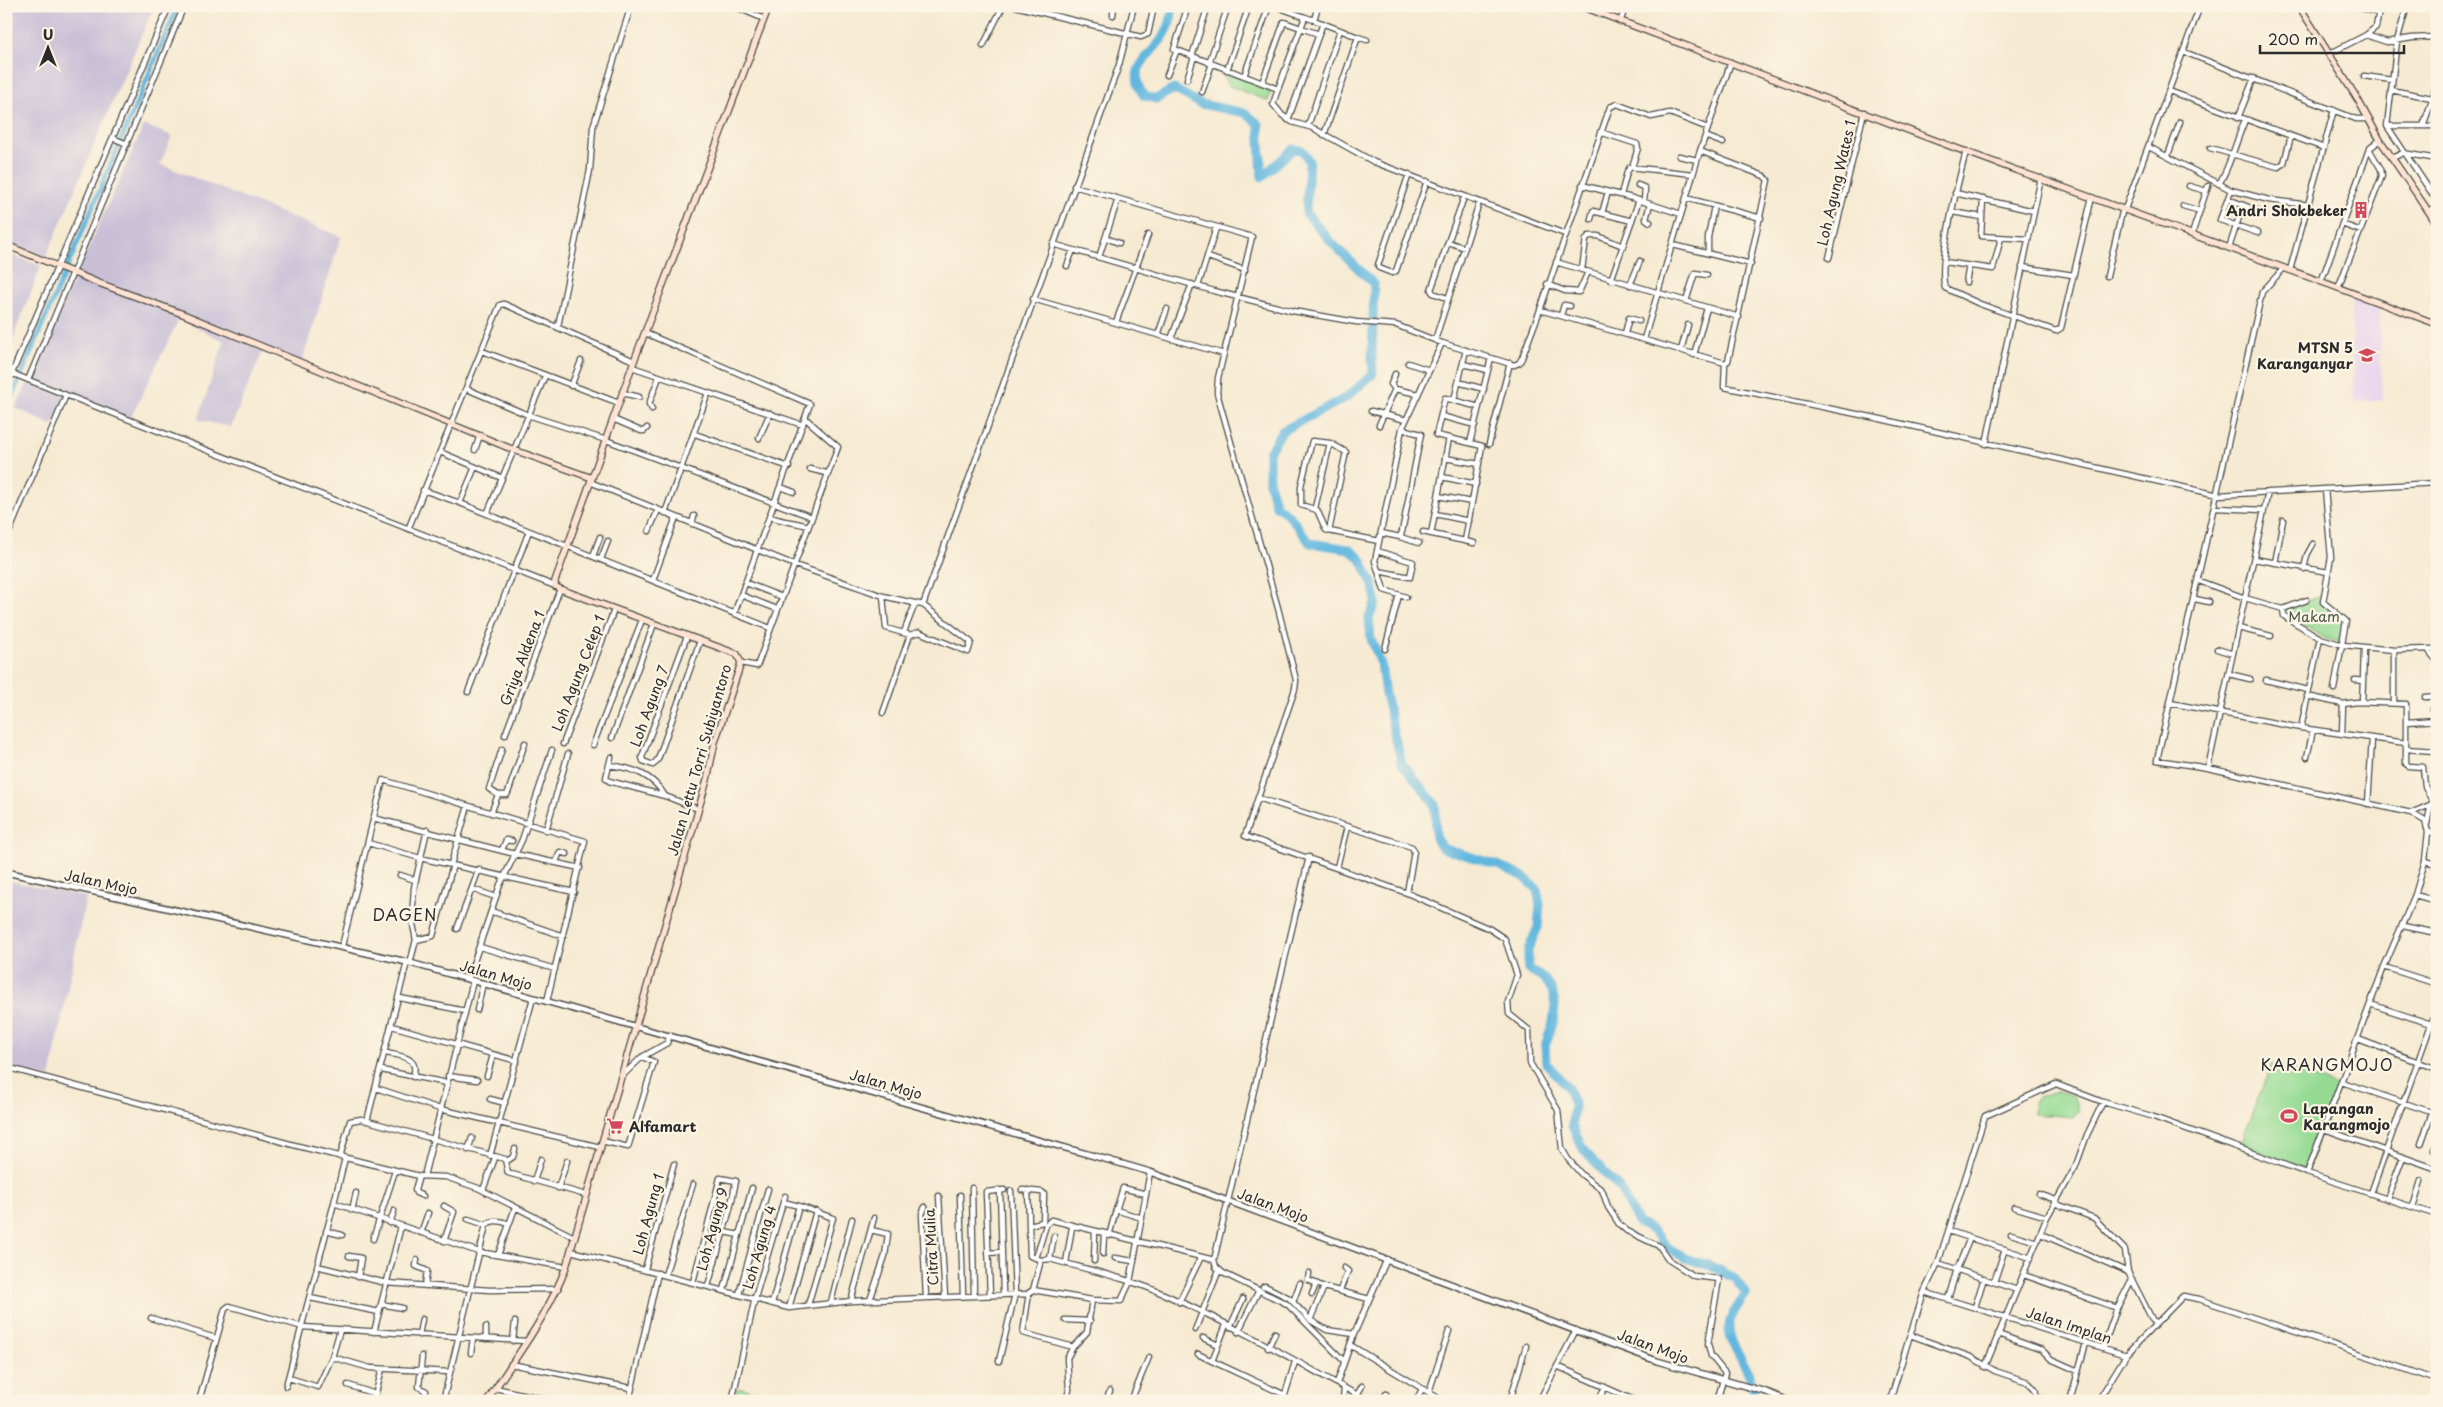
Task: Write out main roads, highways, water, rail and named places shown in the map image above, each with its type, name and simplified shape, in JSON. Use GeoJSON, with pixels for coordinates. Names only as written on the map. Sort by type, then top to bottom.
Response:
{"type":"FeatureCollection","features":[{"type":"Feature","properties":{"kind":"main road"},"geometry":{"type":"LineString","coordinates":[[6,245],[71,272],[183,314],[591,480],[769,6]]}},
{"type":"Feature","properties":{"kind":"main road"},"geometry":{"type":"LineString","coordinates":[[1581,6],[1966,151],[2437,324]]}},
{"type":"Feature","properties":{"kind":"main road"},"geometry":{"type":"LineString","coordinates":[[2299,6],[2330,53],[2380,140],[2398,155],[2437,224]]}},
{"type":"Feature","properties":{"kind":"main road","name":"Jalan Lettu Torri Subiyantoro"},"geometry":{"type":"LineString","coordinates":[[487,1401],[558,1289],[566,1267],[698,809],[715,742],[741,663],[737,654],[614,610],[558,587],[555,579],[591,480]]}},
{"type":"Feature","properties":{"kind":"waterway"},"geometry":{"type":"LineString","coordinates":[[6,411],[178,6]]}},
{"type":"Feature","properties":{"kind":"waterway"},"geometry":{"type":"LineString","coordinates":[[1172,6],[1170,22],[1165,34],[1142,63],[1138,72],[1138,83],[1144,96],[1156,99],[1174,89],[1201,104],[1245,113],[1259,124],[1262,177],[1293,149],[1302,150],[1309,161],[1306,213],[1332,243],[1374,284],[1373,374],[1347,397],[1282,431],[1269,452],[1269,483],[1276,506],[1289,515],[1310,543],[1349,549],[1361,559],[1373,585],[1376,602],[1369,618],[1371,639],[1381,664],[1385,694],[1402,764],[1435,804],[1436,838],[1442,848],[1498,865],[1524,877],[1537,889],[1540,904],[1538,927],[1528,950],[1528,969],[1544,978],[1552,990],[1555,1005],[1553,1023],[1545,1046],[1546,1063],[1568,1088],[1574,1104],[1572,1126],[1584,1151],[1620,1189],[1638,1223],[1652,1230],[1669,1248],[1685,1258],[1711,1266],[1735,1279],[1746,1294],[1733,1313],[1729,1326],[1733,1343],[1751,1379],[1754,1401]]}},
{"type":"Feature","properties":{"kind":"place","name":"Andri Shokbeker"},"geometry":{"type":"Point","coordinates":[2361,210]}},
{"type":"Feature","properties":{"kind":"place","name":"MTSN 5 Karanganyar"},"geometry":{"type":"Point","coordinates":[2367,355]}},
{"type":"Feature","properties":{"kind":"place","name":"Lapangan Karangmojo"},"geometry":{"type":"Point","coordinates":[2289,1116]}},
{"type":"Feature","properties":{"kind":"place","name":"Alfamart"},"geometry":{"type":"Point","coordinates":[615,1126]}},
{"type":"Feature","properties":{"kind":"district","name":"DAGEN"},"geometry":{"type":"Point","coordinates":[405,914]}},
{"type":"Feature","properties":{"kind":"district","name":"KARANGMOJO"},"geometry":{"type":"Point","coordinates":[2327,1064]}},
{"type":"Feature","properties":{"kind":"park label","name":"Makam"},"geometry":{"type":"Point","coordinates":[2314,616]}}]}
